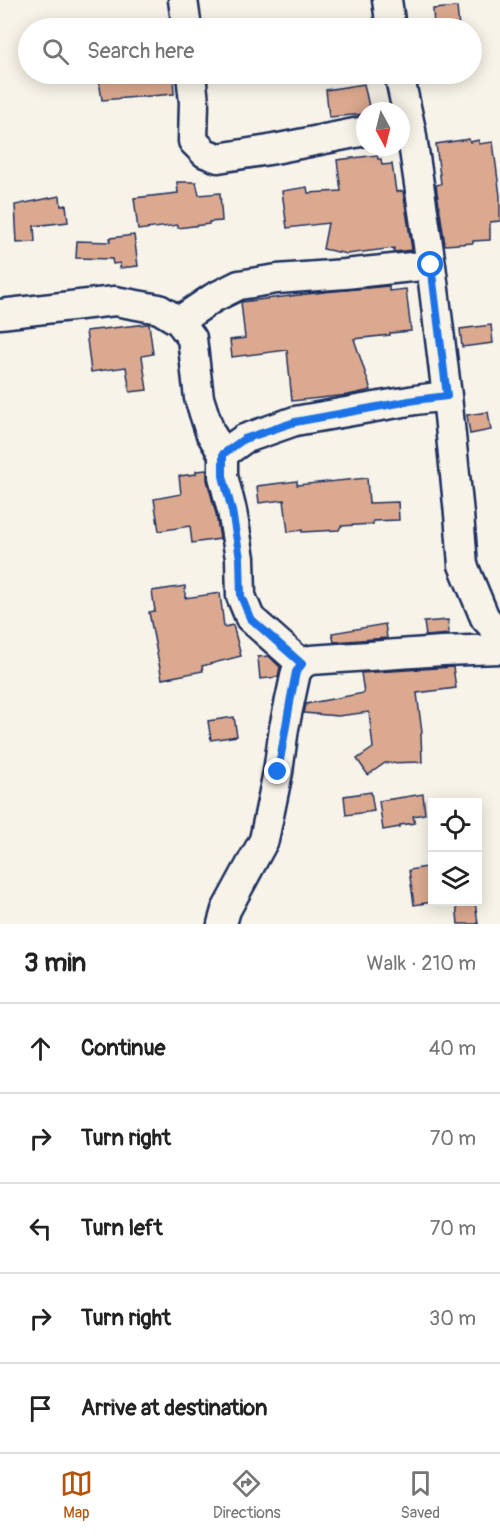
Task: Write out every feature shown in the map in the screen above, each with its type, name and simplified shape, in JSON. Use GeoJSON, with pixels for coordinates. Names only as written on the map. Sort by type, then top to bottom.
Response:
{"type":"FeatureCollection","features":[{"type":"Feature","properties":{"kind":"street"},"geometry":{"type":"LineString","coordinates":[[183,0],[186,18]]}},
{"type":"Feature","properties":{"kind":"street"},"geometry":{"type":"LineString","coordinates":[[387,0],[390,18]]}},
{"type":"Feature","properties":{"kind":"street"},"geometry":{"type":"LineString","coordinates":[[192,84],[193,141],[205,153],[218,158],[356,133]]}},
{"type":"Feature","properties":{"kind":"street"},"geometry":{"type":"LineString","coordinates":[[400,84],[402,102]]}},
{"type":"Feature","properties":{"kind":"street"},"geometry":{"type":"LineString","coordinates":[[410,151],[431,265],[447,396],[463,565],[484,618],[500,634]]}},
{"type":"Feature","properties":{"kind":"street"},"geometry":{"type":"LineString","coordinates":[[179,321],[213,298],[239,285],[277,279],[431,265]]}},
{"type":"Feature","properties":{"kind":"street"},"geometry":{"type":"LineString","coordinates":[[0,315],[115,301],[159,309],[179,321],[192,338],[199,398],[210,432],[223,454],[223,476],[240,558],[241,596],[250,618],[302,664]]}},
{"type":"Feature","properties":{"kind":"street"},"geometry":{"type":"LineString","coordinates":[[223,454],[244,439],[295,422],[447,396]]}},
{"type":"Feature","properties":{"kind":"street"},"geometry":{"type":"LineString","coordinates":[[222,924],[226,910],[264,840],[296,672],[302,664],[311,660],[500,649]]}},
{"type":"Feature","properties":{"kind":"building"},"geometry":{"type":"Polygon","coordinates":[[[457,7],[458,18],[433,18],[433,9],[457,7]]]}},
{"type":"Feature","properties":{"kind":"building"},"geometry":{"type":"Polygon","coordinates":[[[100,84],[173,84],[174,94],[102,100],[100,84]]]}},
{"type":"Feature","properties":{"kind":"building"},"geometry":{"type":"Polygon","coordinates":[[[364,84],[368,102],[356,102],[356,115],[329,117],[326,90],[364,84]]]}},
{"type":"Feature","properties":{"kind":"building"},"geometry":{"type":"Polygon","coordinates":[[[469,139],[470,142],[479,140],[479,144],[493,142],[500,196],[500,221],[490,222],[490,240],[445,245],[436,185],[441,184],[436,144],[469,139]]]}},
{"type":"Feature","properties":{"kind":"building"},"geometry":{"type":"Polygon","coordinates":[[[377,156],[378,159],[381,159],[382,165],[392,164],[396,192],[403,191],[412,250],[394,252],[394,248],[347,254],[323,249],[328,223],[287,228],[282,191],[307,187],[308,193],[341,191],[337,160],[377,156]]]}},
{"type":"Feature","properties":{"kind":"building"},"geometry":{"type":"Polygon","coordinates":[[[177,182],[196,182],[199,195],[220,193],[222,221],[178,228],[178,225],[138,230],[134,198],[178,193],[177,182]]]}},
{"type":"Feature","properties":{"kind":"building"},"geometry":{"type":"Polygon","coordinates":[[[60,196],[61,206],[66,205],[68,222],[34,226],[35,242],[17,243],[15,205],[60,196]]]}},
{"type":"Feature","properties":{"kind":"building"},"geometry":{"type":"Polygon","coordinates":[[[134,235],[138,266],[120,268],[120,263],[113,264],[112,259],[76,258],[77,241],[110,242],[110,238],[134,235]]]}},
{"type":"Feature","properties":{"kind":"building"},"geometry":{"type":"Polygon","coordinates":[[[389,286],[389,291],[406,289],[411,331],[354,339],[371,390],[292,401],[287,350],[232,357],[230,340],[245,338],[241,302],[389,286]]]}},
{"type":"Feature","properties":{"kind":"building"},"geometry":{"type":"Polygon","coordinates":[[[149,324],[153,354],[142,356],[147,390],[130,392],[126,367],[91,372],[86,331],[149,324]]]}},
{"type":"Feature","properties":{"kind":"building"},"geometry":{"type":"Polygon","coordinates":[[[491,325],[493,343],[462,347],[460,329],[491,325]]]}},
{"type":"Feature","properties":{"kind":"building"},"geometry":{"type":"Polygon","coordinates":[[[488,412],[491,430],[470,434],[467,415],[488,412]]]}},
{"type":"Feature","properties":{"kind":"building"},"geometry":{"type":"Polygon","coordinates":[[[207,470],[207,480],[220,539],[192,543],[190,526],[159,531],[154,499],[181,494],[179,476],[207,470]]]}},
{"type":"Feature","properties":{"kind":"building"},"geometry":{"type":"Polygon","coordinates":[[[367,478],[369,503],[398,502],[399,520],[341,526],[339,530],[288,532],[284,500],[259,503],[257,486],[297,481],[297,485],[367,478]]]}},
{"type":"Feature","properties":{"kind":"building"},"geometry":{"type":"Polygon","coordinates":[[[185,586],[185,598],[220,593],[224,627],[233,625],[241,656],[202,666],[203,671],[162,679],[149,612],[155,611],[152,591],[185,586]]]}},
{"type":"Feature","properties":{"kind":"building"},"geometry":{"type":"Polygon","coordinates":[[[448,620],[449,634],[426,636],[424,622],[448,620]]]}},
{"type":"Feature","properties":{"kind":"building"},"geometry":{"type":"Polygon","coordinates":[[[385,624],[387,638],[334,642],[332,633],[385,624]]]}},
{"type":"Feature","properties":{"kind":"building"},"geometry":{"type":"Polygon","coordinates":[[[269,656],[280,667],[278,677],[260,679],[258,657],[269,656]]]}},
{"type":"Feature","properties":{"kind":"building"},"geometry":{"type":"Polygon","coordinates":[[[453,667],[456,688],[417,693],[422,733],[422,762],[385,763],[368,775],[357,759],[373,748],[369,712],[338,716],[304,713],[306,704],[364,693],[361,673],[453,667]]]}},
{"type":"Feature","properties":{"kind":"building"},"geometry":{"type":"Polygon","coordinates":[[[234,717],[237,736],[211,740],[208,721],[234,717]]]}},
{"type":"Feature","properties":{"kind":"building"},"geometry":{"type":"Polygon","coordinates":[[[371,792],[374,811],[346,815],[344,796],[371,792]]]}},
{"type":"Feature","properties":{"kind":"building"},"geometry":{"type":"Polygon","coordinates":[[[423,794],[425,814],[413,816],[415,823],[383,830],[379,801],[423,794]]]}},
{"type":"Feature","properties":{"kind":"building"},"geometry":{"type":"Polygon","coordinates":[[[428,867],[428,903],[414,905],[409,870],[428,867]]]}},
{"type":"Feature","properties":{"kind":"building"},"geometry":{"type":"Polygon","coordinates":[[[456,906],[476,906],[478,924],[458,924],[456,906]]]}},
{"type":"Feature","properties":{"kind":"route"},"geometry":{"type":"LineString","coordinates":[[278,772],[284,728],[296,672],[302,664],[250,618],[241,596],[240,558],[223,476],[223,454],[244,439],[295,422],[447,396],[431,265]]}}]}
